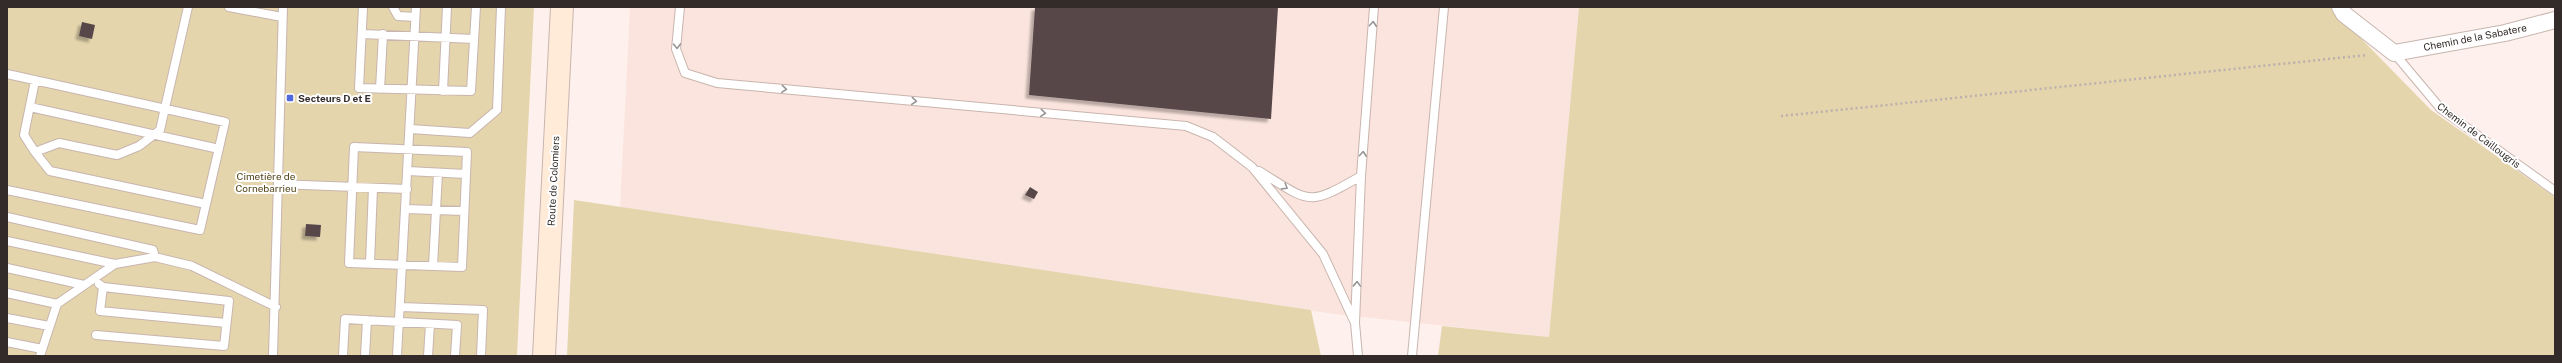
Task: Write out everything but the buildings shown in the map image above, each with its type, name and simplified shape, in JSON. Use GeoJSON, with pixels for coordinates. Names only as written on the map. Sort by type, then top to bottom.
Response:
{"type":"FeatureCollection","features":[{"type":"Feature","properties":{"kind":"main road","name":"Route de Colomiers"},"geometry":{"type":"LineString","coordinates":[[544,356],[562,7]]}},
{"type":"Feature","properties":{"kind":"street","name":"Chemin de Caillougris"},"geometry":{"type":"LineString","coordinates":[[2340,7],[2344,14],[2394,53]]}},
{"type":"Feature","properties":{"kind":"street","name":"Chemin de la Sabatere"},"geometry":{"type":"LineString","coordinates":[[2394,53],[2504,32],[2555,20]]}},
{"type":"Feature","properties":{"kind":"lane"},"geometry":{"type":"LineString","coordinates":[[35,152],[59,143],[117,155],[139,146],[160,130],[188,7]]}},
{"type":"Feature","properties":{"kind":"lane"},"geometry":{"type":"LineString","coordinates":[[229,7],[282,17]]}},
{"type":"Feature","properties":{"kind":"lane"},"geometry":{"type":"LineString","coordinates":[[274,356],[283,7]]}},
{"type":"Feature","properties":{"kind":"lane"},"geometry":{"type":"LineString","coordinates":[[363,7],[359,88],[412,91],[471,91],[476,7]]}},
{"type":"Feature","properties":{"kind":"lane"},"geometry":{"type":"LineString","coordinates":[[394,7],[398,16],[415,17]]}},
{"type":"Feature","properties":{"kind":"lane"},"geometry":{"type":"LineString","coordinates":[[397,356],[401,307],[416,7]]}},
{"type":"Feature","properties":{"kind":"lane"},"geometry":{"type":"LineString","coordinates":[[443,91],[447,7]]}},
{"type":"Feature","properties":{"kind":"lane"},"geometry":{"type":"LineString","coordinates":[[410,129],[470,133],[497,110],[501,7]]}},
{"type":"Feature","properties":{"kind":"lane"},"geometry":{"type":"LineString","coordinates":[[680,7],[676,49],[685,73],[717,83],[1186,126],[1213,137],[1252,167],[1302,198],[1324,197],[1361,176]]}},
{"type":"Feature","properties":{"kind":"lane"},"geometry":{"type":"LineString","coordinates":[[1358,356],[1356,323],[1361,176],[1374,7]]}},
{"type":"Feature","properties":{"kind":"lane"},"geometry":{"type":"LineString","coordinates":[[1412,356],[1444,7]]}},
{"type":"Feature","properties":{"kind":"lane"},"geometry":{"type":"LineString","coordinates":[[362,34],[474,39]]}},
{"type":"Feature","properties":{"kind":"lane"},"geometry":{"type":"LineString","coordinates":[[380,89],[383,34]]}},
{"type":"Feature","properties":{"kind":"lane","name":"Chemin de Caillougris"},"geometry":{"type":"LineString","coordinates":[[2394,53],[2441,109],[2555,191]]}},
{"type":"Feature","properties":{"kind":"lane"},"geometry":{"type":"LineString","coordinates":[[7,74],[225,122],[200,230],[7,190]]}},
{"type":"Feature","properties":{"kind":"lane"},"geometry":{"type":"LineString","coordinates":[[35,80],[24,135],[50,171],[206,204]]}},
{"type":"Feature","properties":{"kind":"lane"},"geometry":{"type":"LineString","coordinates":[[30,107],[219,149]]}},
{"type":"Feature","properties":{"kind":"lane"},"geometry":{"type":"LineString","coordinates":[[354,147],[467,152],[466,174],[462,267],[350,263],[354,147]]}},
{"type":"Feature","properties":{"kind":"lane"},"geometry":{"type":"LineString","coordinates":[[1252,167],[1324,254],[1356,323]]}},
{"type":"Feature","properties":{"kind":"lane"},"geometry":{"type":"LineString","coordinates":[[408,171],[466,174]]}},
{"type":"Feature","properties":{"kind":"lane"},"geometry":{"type":"LineString","coordinates":[[433,266],[438,172]]}},
{"type":"Feature","properties":{"kind":"lane"},"geometry":{"type":"LineString","coordinates":[[278,184],[407,189]]}},
{"type":"Feature","properties":{"kind":"lane"},"geometry":{"type":"LineString","coordinates":[[370,263],[373,188]]}},
{"type":"Feature","properties":{"kind":"lane"},"geometry":{"type":"LineString","coordinates":[[406,208],[464,211]]}},
{"type":"Feature","properties":{"kind":"lane"},"geometry":{"type":"LineString","coordinates":[[7,217],[153,250],[155,257]]}},
{"type":"Feature","properties":{"kind":"lane"},"geometry":{"type":"LineString","coordinates":[[7,241],[115,264],[155,257],[192,266],[276,307]]}},
{"type":"Feature","properties":{"kind":"lane"},"geometry":{"type":"LineString","coordinates":[[7,342],[41,353],[57,304],[115,264]]}},
{"type":"Feature","properties":{"kind":"lane"},"geometry":{"type":"LineString","coordinates":[[7,268],[84,285]]}},
{"type":"Feature","properties":{"kind":"lane"},"geometry":{"type":"LineString","coordinates":[[94,278],[103,287],[228,300],[224,346],[96,335]]}},
{"type":"Feature","properties":{"kind":"lane"},"geometry":{"type":"LineString","coordinates":[[103,287],[100,311],[226,323]]}},
{"type":"Feature","properties":{"kind":"lane"},"geometry":{"type":"LineString","coordinates":[[7,293],[57,304]]}},
{"type":"Feature","properties":{"kind":"lane"},"geometry":{"type":"LineString","coordinates":[[401,307],[483,310],[481,356]]}},
{"type":"Feature","properties":{"kind":"lane"},"geometry":{"type":"LineString","coordinates":[[7,318],[49,326]]}},
{"type":"Feature","properties":{"kind":"lane"},"geometry":{"type":"LineString","coordinates":[[343,356],[345,319],[457,325],[455,356]]}},
{"type":"Feature","properties":{"kind":"lane"},"geometry":{"type":"LineString","coordinates":[[365,356],[367,320]]}},
{"type":"Feature","properties":{"kind":"lane"},"geometry":{"type":"LineString","coordinates":[[428,356],[430,324]]}},
{"type":"Feature","properties":{"kind":"path"},"geometry":{"type":"LineString","coordinates":[[1781,116],[2394,53]]}},
{"type":"Feature","properties":{"kind":"shaded area"},"geometry":{"type":"Polygon","coordinates":[[[630,7],[1579,7],[1549,337],[1334,314],[620,208],[630,7]]]}},
{"type":"Feature","properties":{"kind":"green space","name":"Cimetière de Cornebarrieu"},"geometry":{"type":"Polygon","coordinates":[[[7,7],[534,7],[517,356],[7,356],[7,7]]]}},
{"type":"Feature","properties":{"kind":"green space"},"geometry":{"type":"Polygon","coordinates":[[[1579,7],[2336,7],[2342,19],[2431,110],[2555,197],[2555,356],[1438,356],[1442,326],[1549,337],[1579,7]]]}},
{"type":"Feature","properties":{"kind":"green space"},"geometry":{"type":"Polygon","coordinates":[[[574,200],[1311,310],[1321,356],[567,356],[574,200]]]}},
{"type":"Feature","properties":{"kind":"place","name":"Secteurs D et E"},"geometry":{"type":"Point","coordinates":[290,98]}}]}
